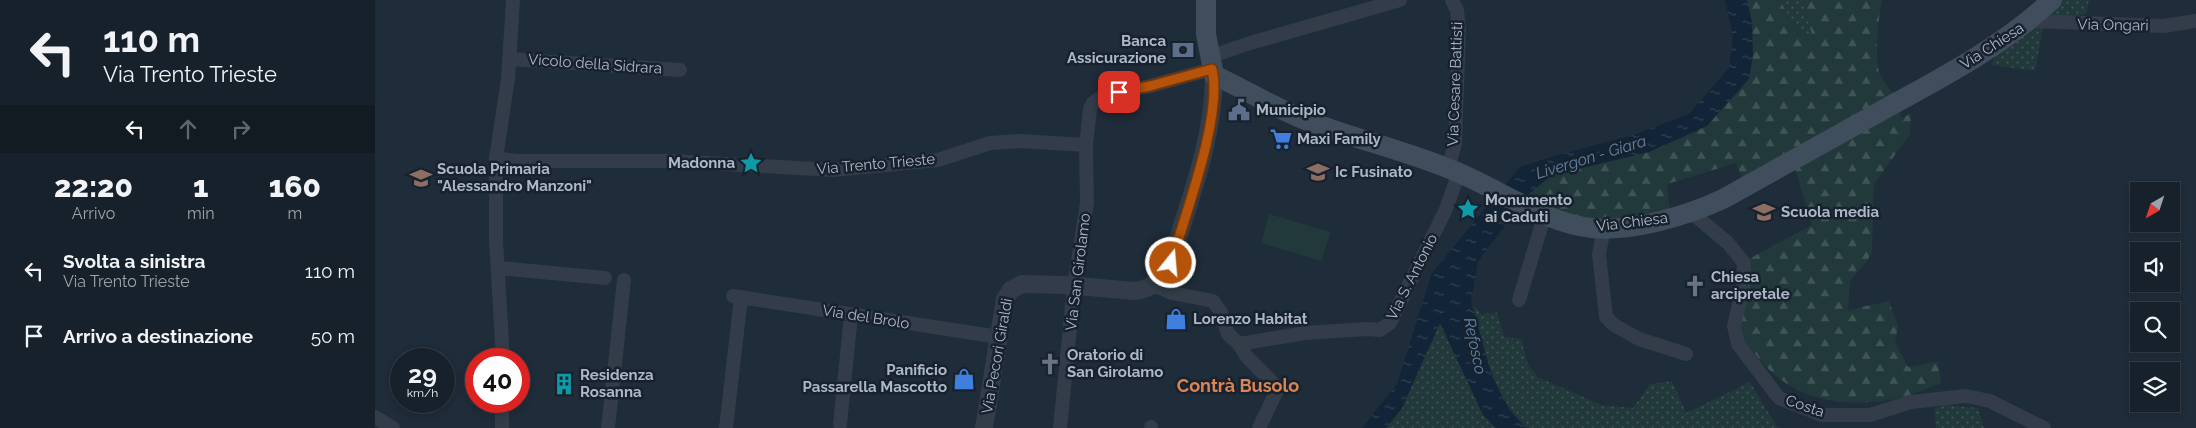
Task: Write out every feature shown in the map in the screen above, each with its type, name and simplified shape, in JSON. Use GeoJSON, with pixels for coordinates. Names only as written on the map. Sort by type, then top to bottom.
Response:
{"type":"FeatureCollection","features":[{"type":"Feature","properties":{"kind":"main road"},"geometry":{"type":"LineString","coordinates":[[1206,0],[1206,34],[1212,67]]}},
{"type":"Feature","properties":{"kind":"main road","name":"Via Chiesa"},"geometry":{"type":"LineString","coordinates":[[1212,67],[1298,117],[1454,170],[1545,214],[1590,228],[1604,228],[1654,222],[1692,213],[1723,199],[1937,80],[2005,39],[2029,22],[2052,0]]}},
{"type":"Feature","properties":{"kind":"street"},"geometry":{"type":"LineString","coordinates":[[503,348],[496,242],[496,158],[501,132],[509,59],[513,0]]}},
{"type":"Feature","properties":{"kind":"street"},"geometry":{"type":"LineString","coordinates":[[1086,145],[1090,109],[1093,103],[1104,95],[1150,86],[1212,67],[1357,6],[1400,0]]}},
{"type":"Feature","properties":{"kind":"street","name":"Via Cesare Battisti"},"geometry":{"type":"LineString","coordinates":[[1452,0],[1457,10],[1459,29],[1454,170]]}},
{"type":"Feature","properties":{"kind":"street","name":"Via Ongari"},"geometry":{"type":"LineString","coordinates":[[2029,22],[2164,26],[2196,21]]}},
{"type":"Feature","properties":{"kind":"street","name":"Vicolo della Sidrara"},"geometry":{"type":"LineString","coordinates":[[509,59],[680,70]]}},
{"type":"Feature","properties":{"kind":"street"},"geometry":{"type":"LineString","coordinates":[[1212,67],[1214,97],[1205,146],[1171,263],[1154,285],[1172,293],[1213,301],[1221,312],[1228,334],[1239,344],[1247,358],[1278,388],[1259,428]]}},
{"type":"Feature","properties":{"kind":"street","name":"Via Trento Trieste"},"geometry":{"type":"LineString","coordinates":[[496,158],[516,161],[672,161],[833,170],[939,160],[990,143],[1020,141],[1086,145]]}},
{"type":"Feature","properties":{"kind":"street","name":"Via San Girolamo"},"geometry":{"type":"LineString","coordinates":[[1061,428],[1074,286],[1087,203],[1086,145]]}},
{"type":"Feature","properties":{"kind":"street","name":"Via S. Antonio"},"geometry":{"type":"LineString","coordinates":[[1239,344],[1305,333],[1367,329],[1380,330],[1389,323],[1446,209],[1454,170]]}},
{"type":"Feature","properties":{"kind":"street","name":"Costa"},"geometry":{"type":"LineString","coordinates":[[1692,213],[1723,238],[1738,253],[1744,263],[1743,287],[1734,326],[1737,344],[1779,398],[1822,415],[1870,415],[1911,402],[1966,396],[1989,401],[2044,428]]}},
{"type":"Feature","properties":{"kind":"street"},"geometry":{"type":"LineString","coordinates":[[1519,300],[1545,214]]}},
{"type":"Feature","properties":{"kind":"street"},"geometry":{"type":"LineString","coordinates":[[1604,228],[1599,254],[1606,316],[1614,325],[1639,339],[1685,354]]}},
{"type":"Feature","properties":{"kind":"street"},"geometry":{"type":"LineString","coordinates":[[499,268],[605,278]]}},
{"type":"Feature","properties":{"kind":"street"},"geometry":{"type":"LineString","coordinates":[[609,428],[624,280]]}},
{"type":"Feature","properties":{"kind":"street","name":"Via Pecori Giraldi"},"geometry":{"type":"LineString","coordinates":[[985,428],[1005,299],[1008,293],[1015,287],[1022,284],[1074,286],[1123,291],[1145,290],[1154,285]]}},
{"type":"Feature","properties":{"kind":"street","name":"Via del Brolo"},"geometry":{"type":"LineString","coordinates":[[727,428],[737,296],[999,337]]}},
{"type":"Feature","properties":{"kind":"street"},"geometry":{"type":"LineString","coordinates":[[840,424],[851,315]]}},
{"type":"Feature","properties":{"kind":"street"},"geometry":{"type":"LineString","coordinates":[[502,413],[502,428]]}},
{"type":"Feature","properties":{"kind":"street"},"geometry":{"type":"LineString","coordinates":[[375,417],[393,428]]}},
{"type":"Feature","properties":{"kind":"green space"},"geometry":{"type":"Polygon","coordinates":[[[1747,0],[1780,0],[1797,26],[1812,35],[1802,0],[1882,0],[1878,38],[1878,68],[1885,83],[1897,96],[1894,98],[1902,118],[1911,113],[1910,134],[1874,184],[1872,252],[1850,281],[1848,310],[1889,301],[1898,326],[1895,342],[1908,367],[1938,361],[1941,383],[1916,393],[1890,400],[1855,403],[1820,398],[1788,385],[1761,361],[1744,341],[1740,331],[1739,303],[1745,261],[1812,225],[1795,169],[1750,196],[1736,163],[1667,184],[1670,213],[1594,226],[1526,196],[1552,175],[1649,152],[1749,79],[1752,39],[1747,0]]]}},
{"type":"Feature","properties":{"kind":"green space"},"geometry":{"type":"Polygon","coordinates":[[[1780,0],[1802,0],[1813,36],[1797,26],[1780,0]]]}},
{"type":"Feature","properties":{"kind":"green space"},"geometry":{"type":"Polygon","coordinates":[[[2048,0],[2089,0],[2086,14],[2044,23],[2035,71],[1991,65],[2004,40],[2048,0]]]}},
{"type":"Feature","properties":{"kind":"green space"},"geometry":{"type":"Polygon","coordinates":[[[1269,214],[1331,232],[1321,261],[1261,243],[1269,214]]]}},
{"type":"Feature","properties":{"kind":"green space"},"geometry":{"type":"Polygon","coordinates":[[[1473,305],[1482,314],[1497,312],[1504,337],[1521,339],[1528,365],[1538,377],[1601,405],[1633,408],[1650,384],[1672,381],[1686,413],[1750,382],[1776,425],[1781,428],[1526,428],[1514,414],[1497,385],[1486,355],[1473,305]]]}},
{"type":"Feature","properties":{"kind":"green space"},"geometry":{"type":"Polygon","coordinates":[[[1440,323],[1483,414],[1496,428],[1386,428],[1402,408],[1440,323]]]}},
{"type":"Feature","properties":{"kind":"green space"},"geometry":{"type":"Polygon","coordinates":[[[1945,405],[1978,408],[1984,428],[1936,428],[1934,408],[1945,405]]]}},
{"type":"Feature","properties":{"kind":"water","name":"Livergon - Giara"},"geometry":{"type":"Polygon","coordinates":[[[1725,0],[1747,0],[1752,22],[1753,55],[1749,79],[1707,126],[1649,152],[1552,175],[1526,196],[1505,185],[1520,167],[1633,135],[1689,114],[1729,68],[1733,36],[1725,0]]]}},
{"type":"Feature","properties":{"kind":"water","name":"Refosco"},"geometry":{"type":"Polygon","coordinates":[[[1493,199],[1517,210],[1478,261],[1471,302],[1492,377],[1510,411],[1526,428],[1496,428],[1483,415],[1440,323],[1402,408],[1386,428],[1362,428],[1397,384],[1432,273],[1493,199]]]}},
{"type":"Feature","properties":{"kind":"place","name":"Banca Assicurazione"},"geometry":{"type":"Point","coordinates":[1183,50]}},
{"type":"Feature","properties":{"kind":"place","name":"Municipio"},"geometry":{"type":"Point","coordinates":[1239,110]}},
{"type":"Feature","properties":{"kind":"place","name":"Maxi Family"},"geometry":{"type":"Point","coordinates":[1281,139]}},
{"type":"Feature","properties":{"kind":"place","name":"Madonna"},"geometry":{"type":"Point","coordinates":[751,163]}},
{"type":"Feature","properties":{"kind":"place","name":"Ic Fusinato"},"geometry":{"type":"Point","coordinates":[1318,172]}},
{"type":"Feature","properties":{"kind":"place","name":"Scuola Primaria \"Alessandro Manzoni\""},"geometry":{"type":"Point","coordinates":[421,178]}},
{"type":"Feature","properties":{"kind":"place","name":"Monumento ai Caduti"},"geometry":{"type":"Point","coordinates":[1468,209]}},
{"type":"Feature","properties":{"kind":"place","name":"Scuola media"},"geometry":{"type":"Point","coordinates":[1764,212]}},
{"type":"Feature","properties":{"kind":"place","name":"Chiesa arcipretale"},"geometry":{"type":"Point","coordinates":[1695,286]}},
{"type":"Feature","properties":{"kind":"place","name":"Lorenzo Habitat"},"geometry":{"type":"Point","coordinates":[1176,319]}},
{"type":"Feature","properties":{"kind":"place","name":"Oratorio di San Girolamo"},"geometry":{"type":"Point","coordinates":[1050,364]}},
{"type":"Feature","properties":{"kind":"place","name":"Panificio Passarella Mascotto"},"geometry":{"type":"Point","coordinates":[964,379]}},
{"type":"Feature","properties":{"kind":"place","name":"Residenza Rosanna"},"geometry":{"type":"Point","coordinates":[564,384]}},
{"type":"Feature","properties":{"kind":"district","name":"Contrà Busolo"},"geometry":{"type":"Point","coordinates":[1238,385]}},
{"type":"Feature","properties":{"kind":"route"},"geometry":{"type":"LineString","coordinates":[[1119,92],[1150,86],[1212,69],[1214,75],[1214,97],[1205,146],[1171,263]]}}]}
